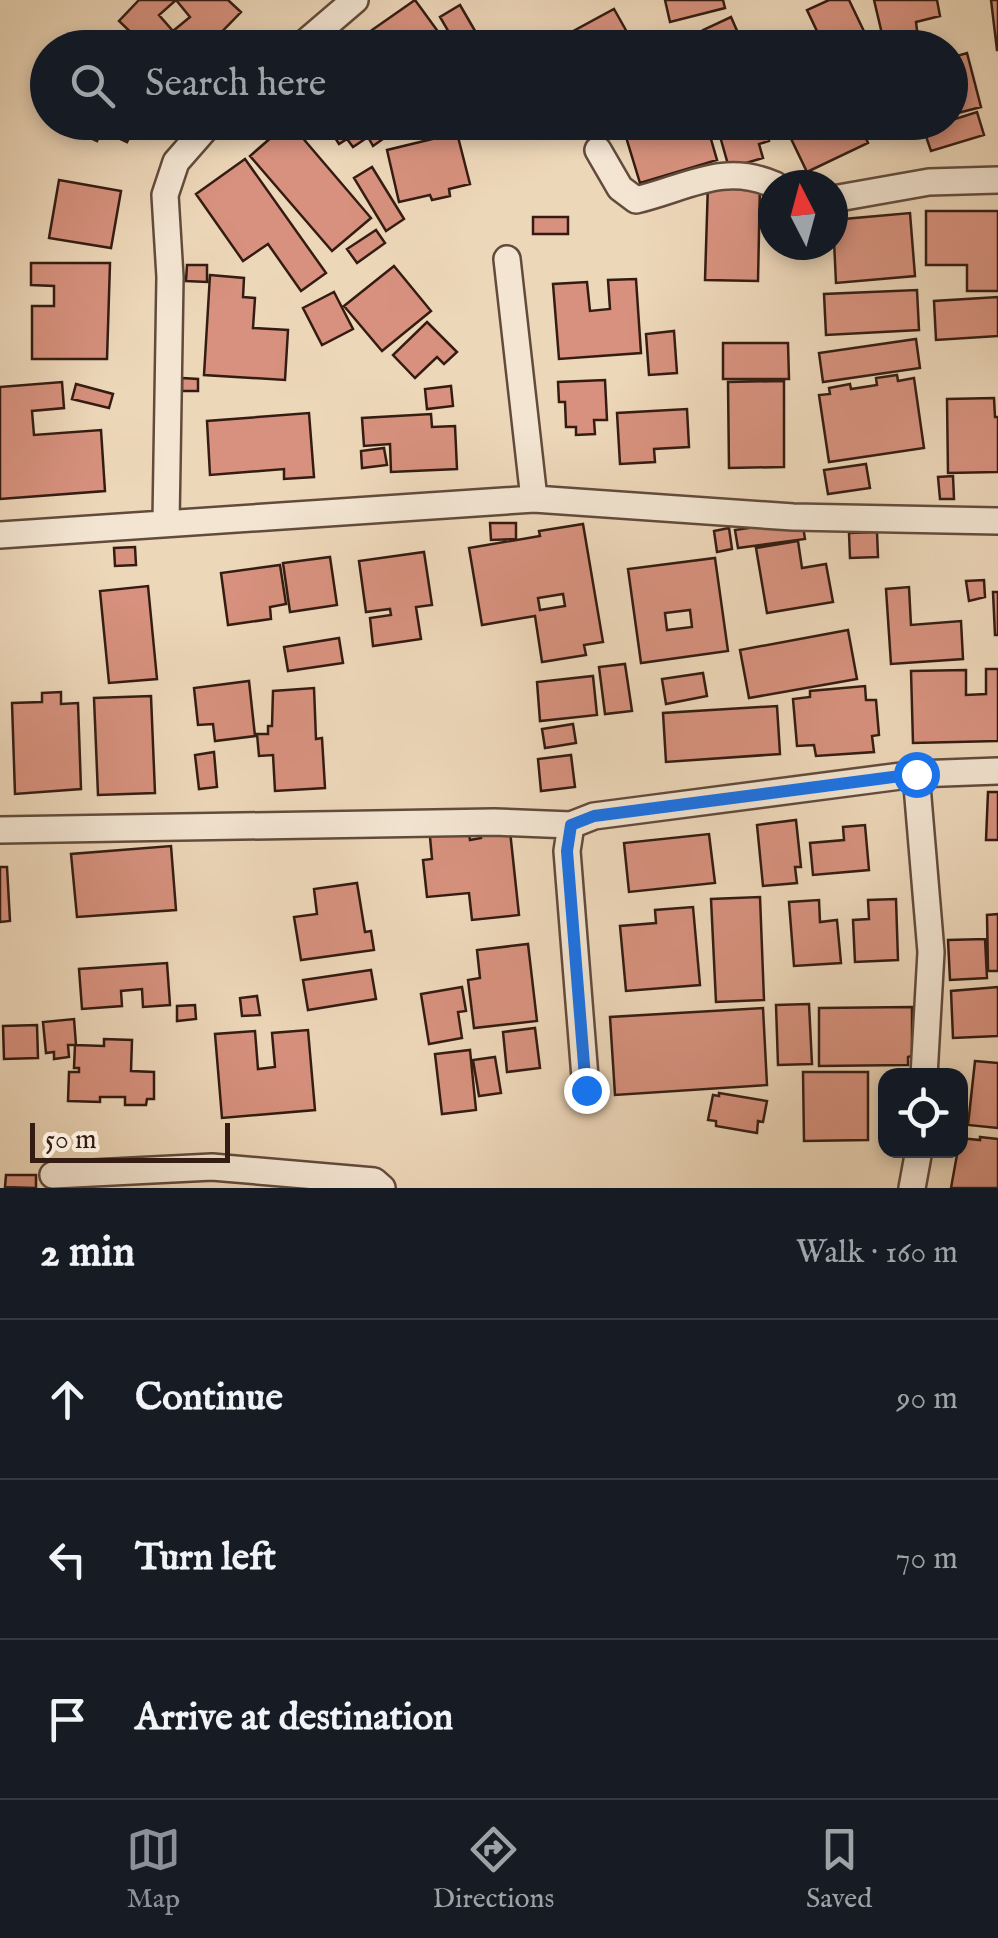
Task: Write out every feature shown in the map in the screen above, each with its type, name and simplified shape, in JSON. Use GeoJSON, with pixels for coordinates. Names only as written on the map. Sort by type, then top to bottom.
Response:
{"type":"FeatureCollection","features":[{"type":"Feature","properties":{"kind":"street"},"geometry":{"type":"LineString","coordinates":[[320,30],[355,0]]}},
{"type":"Feature","properties":{"kind":"street"},"geometry":{"type":"LineString","coordinates":[[166,522],[170,278],[165,195],[176,162],[195,140]]}},
{"type":"Feature","properties":{"kind":"street"},"geometry":{"type":"LineString","coordinates":[[598,150],[620,188],[636,200],[716,174],[758,177]]}},
{"type":"Feature","properties":{"kind":"street"},"geometry":{"type":"LineString","coordinates":[[848,196],[929,182],[998,180]]}},
{"type":"Feature","properties":{"kind":"street"},"geometry":{"type":"LineString","coordinates":[[507,258],[534,499]]}},
{"type":"Feature","properties":{"kind":"street"},"geometry":{"type":"LineString","coordinates":[[0,535],[534,499],[793,517],[998,520]]}},
{"type":"Feature","properties":{"kind":"street"},"geometry":{"type":"LineString","coordinates":[[0,830],[494,822],[571,825],[594,816],[916,774],[998,771]]}},
{"type":"Feature","properties":{"kind":"street"},"geometry":{"type":"LineString","coordinates":[[916,774],[932,952],[925,1068]]}},
{"type":"Feature","properties":{"kind":"street"},"geometry":{"type":"LineString","coordinates":[[571,825],[567,851],[586,1090]]}},
{"type":"Feature","properties":{"kind":"street"},"geometry":{"type":"LineString","coordinates":[[912,1188],[918,1158]]}},
{"type":"Feature","properties":{"kind":"street"},"geometry":{"type":"LineString","coordinates":[[53,1175],[212,1167],[374,1181],[382,1188]]}},
{"type":"Feature","properties":{"kind":"building"},"geometry":{"type":"Polygon","coordinates":[[[139,0],[176,0],[159,15],[172,30],[128,30],[119,21],[139,0]]]}},
{"type":"Feature","properties":{"kind":"building"},"geometry":{"type":"Polygon","coordinates":[[[176,0],[228,0],[241,12],[224,30],[174,30],[190,17],[176,0]]]}},
{"type":"Feature","properties":{"kind":"building"},"geometry":{"type":"Polygon","coordinates":[[[415,0],[437,30],[372,30],[415,0]]]}},
{"type":"Feature","properties":{"kind":"building"},"geometry":{"type":"Polygon","coordinates":[[[665,0],[723,0],[725,8],[670,22],[665,0]]]}},
{"type":"Feature","properties":{"kind":"building"},"geometry":{"type":"Polygon","coordinates":[[[829,0],[849,0],[863,30],[816,30],[807,10],[829,0]]]}},
{"type":"Feature","properties":{"kind":"building"},"geometry":{"type":"Polygon","coordinates":[[[874,0],[937,0],[940,16],[916,22],[917,30],[881,30],[874,0]]]}},
{"type":"Feature","properties":{"kind":"building"},"geometry":{"type":"Polygon","coordinates":[[[991,0],[998,0],[998,50],[997,50],[991,0]]]}},
{"type":"Feature","properties":{"kind":"building"},"geometry":{"type":"Polygon","coordinates":[[[460,5],[475,30],[448,30],[440,17],[460,5]]]}},
{"type":"Feature","properties":{"kind":"building"},"geometry":{"type":"Polygon","coordinates":[[[614,9],[626,30],[575,30],[614,9]]]}},
{"type":"Feature","properties":{"kind":"building"},"geometry":{"type":"Polygon","coordinates":[[[731,17],[737,30],[703,30],[731,17]]]}},
{"type":"Feature","properties":{"kind":"building"},"geometry":{"type":"Polygon","coordinates":[[[968,57],[981,107],[968,110],[968,57]]]}},
{"type":"Feature","properties":{"kind":"building"},"geometry":{"type":"Polygon","coordinates":[[[977,112],[984,135],[968,140],[968,115],[977,112]]]}},
{"type":"Feature","properties":{"kind":"building"},"geometry":{"type":"Polygon","coordinates":[[[268,140],[304,140],[371,218],[332,251],[250,156],[268,140]]]}},
{"type":"Feature","properties":{"kind":"building"},"geometry":{"type":"Polygon","coordinates":[[[428,140],[459,140],[470,184],[449,189],[450,196],[432,200],[430,195],[399,202],[387,150],[428,140]]]}},
{"type":"Feature","properties":{"kind":"building"},"geometry":{"type":"Polygon","coordinates":[[[627,140],[711,140],[717,160],[640,183],[627,140]]]}},
{"type":"Feature","properties":{"kind":"building"},"geometry":{"type":"Polygon","coordinates":[[[721,140],[769,140],[759,144],[763,158],[729,168],[721,140]]]}},
{"type":"Feature","properties":{"kind":"building"},"geometry":{"type":"Polygon","coordinates":[[[792,140],[867,140],[868,143],[806,170],[792,140]]]}},
{"type":"Feature","properties":{"kind":"building"},"geometry":{"type":"Polygon","coordinates":[[[927,140],[967,140],[931,151],[927,140]]]}},
{"type":"Feature","properties":{"kind":"building"},"geometry":{"type":"Polygon","coordinates":[[[245,159],[326,273],[301,291],[268,244],[243,261],[196,194],[245,159]]]}},
{"type":"Feature","properties":{"kind":"building"},"geometry":{"type":"Polygon","coordinates":[[[372,167],[404,219],[386,231],[354,178],[372,167]]]}},
{"type":"Feature","properties":{"kind":"building"},"geometry":{"type":"Polygon","coordinates":[[[59,180],[121,191],[111,248],[49,238],[59,180]]]}},
{"type":"Feature","properties":{"kind":"building"},"geometry":{"type":"Polygon","coordinates":[[[708,183],[758,184],[758,281],[705,280],[708,183]]]}},
{"type":"Feature","properties":{"kind":"building"},"geometry":{"type":"Polygon","coordinates":[[[926,211],[998,211],[998,291],[967,291],[967,265],[926,265],[926,211]]]}},
{"type":"Feature","properties":{"kind":"building"},"geometry":{"type":"Polygon","coordinates":[[[910,213],[915,276],[836,283],[835,260],[848,260],[848,219],[910,213]]]}},
{"type":"Feature","properties":{"kind":"building"},"geometry":{"type":"Polygon","coordinates":[[[533,217],[568,217],[568,234],[533,234],[533,217]]]}},
{"type":"Feature","properties":{"kind":"building"},"geometry":{"type":"Polygon","coordinates":[[[376,230],[385,243],[357,263],[347,249],[376,230]]]}},
{"type":"Feature","properties":{"kind":"building"},"geometry":{"type":"Polygon","coordinates":[[[31,263],[110,263],[107,359],[32,359],[32,306],[54,306],[54,286],[31,285],[31,263]]]}},
{"type":"Feature","properties":{"kind":"building"},"geometry":{"type":"Polygon","coordinates":[[[187,265],[207,265],[207,282],[186,281],[187,265]]]}},
{"type":"Feature","properties":{"kind":"building"},"geometry":{"type":"Polygon","coordinates":[[[394,266],[431,311],[382,351],[344,306],[394,266]]]}},
{"type":"Feature","properties":{"kind":"building"},"geometry":{"type":"Polygon","coordinates":[[[210,275],[244,278],[243,297],[255,298],[253,328],[288,330],[285,380],[204,375],[210,275]]]}},
{"type":"Feature","properties":{"kind":"building"},"geometry":{"type":"Polygon","coordinates":[[[636,279],[641,353],[559,359],[553,284],[587,282],[590,311],[610,309],[608,280],[636,279]]]}},
{"type":"Feature","properties":{"kind":"building"},"geometry":{"type":"Polygon","coordinates":[[[917,290],[919,330],[826,335],[824,294],[917,290]]]}},
{"type":"Feature","properties":{"kind":"building"},"geometry":{"type":"Polygon","coordinates":[[[334,292],[353,329],[322,345],[303,308],[334,292]]]}},
{"type":"Feature","properties":{"kind":"building"},"geometry":{"type":"Polygon","coordinates":[[[998,297],[998,336],[936,340],[934,301],[998,297]]]}},
{"type":"Feature","properties":{"kind":"building"},"geometry":{"type":"Polygon","coordinates":[[[427,322],[457,352],[444,364],[437,357],[415,378],[393,355],[427,322]]]}},
{"type":"Feature","properties":{"kind":"building"},"geometry":{"type":"Polygon","coordinates":[[[674,331],[677,373],[649,375],[646,334],[674,331]]]}},
{"type":"Feature","properties":{"kind":"building"},"geometry":{"type":"Polygon","coordinates":[[[916,339],[920,368],[823,382],[819,353],[916,339]]]}},
{"type":"Feature","properties":{"kind":"building"},"geometry":{"type":"Polygon","coordinates":[[[723,343],[788,343],[789,379],[723,379],[723,343]]]}},
{"type":"Feature","properties":{"kind":"building"},"geometry":{"type":"Polygon","coordinates":[[[897,375],[898,381],[914,378],[924,448],[829,462],[819,395],[830,394],[829,388],[850,384],[851,389],[877,385],[876,378],[897,375]]]}},
{"type":"Feature","properties":{"kind":"building"},"geometry":{"type":"Polygon","coordinates":[[[182,378],[198,379],[198,391],[182,391],[182,378]]]}},
{"type":"Feature","properties":{"kind":"building"},"geometry":{"type":"Polygon","coordinates":[[[605,380],[607,420],[594,420],[595,434],[576,435],[576,427],[566,427],[565,402],[559,402],[558,382],[605,380]]]}},
{"type":"Feature","properties":{"kind":"building"},"geometry":{"type":"Polygon","coordinates":[[[784,381],[784,467],[729,468],[728,382],[784,381]]]}},
{"type":"Feature","properties":{"kind":"building"},"geometry":{"type":"Polygon","coordinates":[[[62,382],[64,408],[32,411],[34,435],[101,430],[105,491],[0,499],[0,387],[62,382]]]}},
{"type":"Feature","properties":{"kind":"building"},"geometry":{"type":"Polygon","coordinates":[[[76,384],[113,394],[109,408],[72,399],[76,384]]]}},
{"type":"Feature","properties":{"kind":"building"},"geometry":{"type":"Polygon","coordinates":[[[451,386],[453,406],[427,409],[425,389],[451,386]]]}},
{"type":"Feature","properties":{"kind":"building"},"geometry":{"type":"Polygon","coordinates":[[[994,398],[998,472],[948,473],[947,399],[994,398]]]}},
{"type":"Feature","properties":{"kind":"building"},"geometry":{"type":"Polygon","coordinates":[[[687,409],[689,447],[654,449],[655,462],[620,464],[617,413],[687,409]]]}},
{"type":"Feature","properties":{"kind":"building"},"geometry":{"type":"Polygon","coordinates":[[[309,413],[314,477],[284,479],[284,469],[210,475],[207,421],[309,413]]]}},
{"type":"Feature","properties":{"kind":"building"},"geometry":{"type":"Polygon","coordinates":[[[431,414],[432,427],[455,426],[457,469],[391,472],[390,444],[364,446],[362,418],[431,414]]]}},
{"type":"Feature","properties":{"kind":"building"},"geometry":{"type":"Polygon","coordinates":[[[384,448],[387,465],[362,468],[361,451],[384,448]]]}},
{"type":"Feature","properties":{"kind":"building"},"geometry":{"type":"Polygon","coordinates":[[[866,464],[870,488],[828,494],[824,470],[866,464]]]}},
{"type":"Feature","properties":{"kind":"building"},"geometry":{"type":"Polygon","coordinates":[[[953,476],[954,499],[940,499],[938,477],[953,476]]]}},
{"type":"Feature","properties":{"kind":"building"},"geometry":{"type":"Polygon","coordinates":[[[802,520],[805,539],[738,548],[735,530],[802,520]]]}},
{"type":"Feature","properties":{"kind":"building"},"geometry":{"type":"Polygon","coordinates":[[[490,523],[516,523],[516,539],[491,540],[490,523]]]}},
{"type":"Feature","properties":{"kind":"building"},"geometry":{"type":"Polygon","coordinates":[[[583,524],[603,642],[584,645],[586,655],[542,662],[535,616],[482,625],[469,548],[540,536],[539,531],[583,524]],[[563,594],[538,598],[540,610],[565,606],[563,594]]]}},
{"type":"Feature","properties":{"kind":"building"},"geometry":{"type":"Polygon","coordinates":[[[729,528],[732,549],[717,552],[714,531],[729,528]]]}},
{"type":"Feature","properties":{"kind":"building"},"geometry":{"type":"Polygon","coordinates":[[[877,532],[878,557],[850,558],[849,533],[877,532]]]}},
{"type":"Feature","properties":{"kind":"building"},"geometry":{"type":"Polygon","coordinates":[[[798,541],[802,568],[826,564],[833,602],[767,613],[756,548],[798,541]]]}},
{"type":"Feature","properties":{"kind":"building"},"geometry":{"type":"Polygon","coordinates":[[[135,547],[136,565],[115,566],[114,548],[135,547]]]}},
{"type":"Feature","properties":{"kind":"building"},"geometry":{"type":"Polygon","coordinates":[[[424,552],[432,605],[416,607],[421,639],[373,646],[370,618],[391,615],[390,609],[366,612],[359,561],[424,552]]]}},
{"type":"Feature","properties":{"kind":"building"},"geometry":{"type":"Polygon","coordinates":[[[330,557],[337,605],[290,612],[283,563],[330,557]]]}},
{"type":"Feature","properties":{"kind":"building"},"geometry":{"type":"Polygon","coordinates":[[[715,558],[728,651],[641,663],[628,569],[715,558]],[[690,610],[665,613],[667,630],[692,627],[690,610]]]}},
{"type":"Feature","properties":{"kind":"building"},"geometry":{"type":"Polygon","coordinates":[[[280,565],[286,604],[270,607],[271,619],[228,625],[221,573],[280,565]]]}},
{"type":"Feature","properties":{"kind":"building"},"geometry":{"type":"Polygon","coordinates":[[[984,580],[985,597],[969,601],[966,581],[984,580]]]}},
{"type":"Feature","properties":{"kind":"building"},"geometry":{"type":"Polygon","coordinates":[[[148,586],[157,679],[109,683],[100,591],[148,586]]]}},
{"type":"Feature","properties":{"kind":"building"},"geometry":{"type":"Polygon","coordinates":[[[909,587],[911,625],[961,621],[963,659],[891,664],[886,589],[909,587]]]}},
{"type":"Feature","properties":{"kind":"building"},"geometry":{"type":"Polygon","coordinates":[[[993,592],[998,592],[998,635],[995,635],[993,592]]]}},
{"type":"Feature","properties":{"kind":"building"},"geometry":{"type":"Polygon","coordinates":[[[848,630],[857,679],[749,698],[740,650],[848,630]]]}},
{"type":"Feature","properties":{"kind":"building"},"geometry":{"type":"Polygon","coordinates":[[[339,638],[343,663],[288,671],[284,647],[339,638]]]}},
{"type":"Feature","properties":{"kind":"building"},"geometry":{"type":"Polygon","coordinates":[[[625,664],[632,711],[605,714],[599,667],[625,664]]]}},
{"type":"Feature","properties":{"kind":"building"},"geometry":{"type":"Polygon","coordinates":[[[986,669],[998,669],[998,741],[913,743],[911,671],[966,670],[966,695],[986,694],[986,669]]]}},
{"type":"Feature","properties":{"kind":"building"},"geometry":{"type":"Polygon","coordinates":[[[703,673],[707,696],[666,704],[662,679],[703,673]]]}},
{"type":"Feature","properties":{"kind":"building"},"geometry":{"type":"Polygon","coordinates":[[[593,676],[597,715],[540,721],[537,682],[593,676]]]}},
{"type":"Feature","properties":{"kind":"building"},"geometry":{"type":"Polygon","coordinates":[[[249,681],[255,736],[215,741],[213,724],[198,725],[194,688],[249,681]]]}},
{"type":"Feature","properties":{"kind":"building"},"geometry":{"type":"Polygon","coordinates":[[[865,686],[866,700],[876,700],[879,735],[872,736],[874,752],[816,756],[814,745],[797,746],[793,699],[810,697],[810,691],[865,686]]]}},
{"type":"Feature","properties":{"kind":"building"},"geometry":{"type":"Polygon","coordinates":[[[314,688],[316,739],[322,738],[325,788],[275,791],[273,755],[259,756],[257,734],[268,734],[268,726],[272,726],[273,691],[314,688]]]}},
{"type":"Feature","properties":{"kind":"building"},"geometry":{"type":"Polygon","coordinates":[[[61,692],[61,704],[78,703],[81,789],[15,794],[12,703],[42,702],[42,693],[61,692]]]}},
{"type":"Feature","properties":{"kind":"building"},"geometry":{"type":"Polygon","coordinates":[[[151,696],[155,793],[98,795],[94,698],[151,696]]]}},
{"type":"Feature","properties":{"kind":"building"},"geometry":{"type":"Polygon","coordinates":[[[777,706],[780,754],[666,762],[663,713],[777,706]]]}},
{"type":"Feature","properties":{"kind":"building"},"geometry":{"type":"Polygon","coordinates":[[[573,724],[576,743],[545,748],[542,729],[573,724]]]}},
{"type":"Feature","properties":{"kind":"building"},"geometry":{"type":"Polygon","coordinates":[[[214,752],[217,787],[199,789],[195,755],[214,752]]]}},
{"type":"Feature","properties":{"kind":"building"},"geometry":{"type":"Polygon","coordinates":[[[571,755],[575,787],[541,791],[538,759],[571,755]]]}},
{"type":"Feature","properties":{"kind":"building"},"geometry":{"type":"Polygon","coordinates":[[[988,792],[998,792],[998,840],[986,840],[988,792]]]}},
{"type":"Feature","properties":{"kind":"building"},"geometry":{"type":"Polygon","coordinates":[[[796,820],[801,867],[795,867],[797,883],[763,886],[757,825],[796,820]]]}},
{"type":"Feature","properties":{"kind":"building"},"geometry":{"type":"Polygon","coordinates":[[[865,825],[869,870],[813,875],[810,843],[844,840],[843,827],[865,825]]]}},
{"type":"Feature","properties":{"kind":"building"},"geometry":{"type":"Polygon","coordinates":[[[510,831],[519,915],[472,920],[469,893],[427,897],[423,860],[432,859],[430,837],[469,833],[470,840],[481,838],[481,834],[510,831]]]}},
{"type":"Feature","properties":{"kind":"building"},"geometry":{"type":"Polygon","coordinates":[[[709,834],[715,883],[629,892],[624,843],[709,834]]]}},
{"type":"Feature","properties":{"kind":"building"},"geometry":{"type":"Polygon","coordinates":[[[171,846],[176,910],[77,917],[71,854],[171,846]]]}},
{"type":"Feature","properties":{"kind":"building"},"geometry":{"type":"Polygon","coordinates":[[[0,867],[7,867],[10,921],[0,922],[0,867]]]}},
{"type":"Feature","properties":{"kind":"building"},"geometry":{"type":"Polygon","coordinates":[[[357,883],[365,932],[371,931],[374,950],[301,960],[294,917],[317,914],[314,889],[357,883]]]}},
{"type":"Feature","properties":{"kind":"building"},"geometry":{"type":"Polygon","coordinates":[[[760,897],[764,1000],[716,1002],[711,899],[760,897]]]}},
{"type":"Feature","properties":{"kind":"building"},"geometry":{"type":"Polygon","coordinates":[[[896,899],[898,960],[855,962],[853,920],[869,919],[868,900],[896,899]]]}},
{"type":"Feature","properties":{"kind":"building"},"geometry":{"type":"Polygon","coordinates":[[[819,900],[820,922],[837,920],[841,963],[794,966],[789,902],[819,900]]]}},
{"type":"Feature","properties":{"kind":"building"},"geometry":{"type":"Polygon","coordinates":[[[693,907],[700,985],[626,991],[620,926],[656,923],[655,910],[693,907]]]}},
{"type":"Feature","properties":{"kind":"building"},"geometry":{"type":"Polygon","coordinates":[[[998,914],[998,971],[988,971],[987,915],[998,914]]]}},
{"type":"Feature","properties":{"kind":"building"},"geometry":{"type":"Polygon","coordinates":[[[985,939],[987,978],[950,980],[948,940],[985,939]]]}},
{"type":"Feature","properties":{"kind":"building"},"geometry":{"type":"Polygon","coordinates":[[[528,944],[537,1021],[474,1028],[468,980],[480,978],[477,950],[528,944]]]}},
{"type":"Feature","properties":{"kind":"building"},"geometry":{"type":"Polygon","coordinates":[[[167,963],[170,1005],[143,1007],[142,989],[121,991],[122,1006],[82,1009],[79,969],[167,963]]]}},
{"type":"Feature","properties":{"kind":"building"},"geometry":{"type":"Polygon","coordinates":[[[371,970],[376,999],[308,1010],[303,980],[371,970]]]}},
{"type":"Feature","properties":{"kind":"building"},"geometry":{"type":"Polygon","coordinates":[[[462,987],[466,1011],[458,1012],[462,1038],[429,1044],[421,994],[462,987]]]}},
{"type":"Feature","properties":{"kind":"building"},"geometry":{"type":"Polygon","coordinates":[[[998,987],[998,1036],[953,1038],[951,991],[998,987]]]}},
{"type":"Feature","properties":{"kind":"building"},"geometry":{"type":"Polygon","coordinates":[[[257,996],[260,1015],[242,1016],[240,998],[257,996]]]}},
{"type":"Feature","properties":{"kind":"building"},"geometry":{"type":"Polygon","coordinates":[[[809,1004],[812,1064],[778,1065],[776,1005],[809,1004]]]}},
{"type":"Feature","properties":{"kind":"building"},"geometry":{"type":"Polygon","coordinates":[[[195,1005],[196,1019],[177,1021],[177,1006],[195,1005]]]}},
{"type":"Feature","properties":{"kind":"building"},"geometry":{"type":"Polygon","coordinates":[[[912,1007],[912,1056],[908,1057],[908,1065],[819,1066],[819,1008],[912,1007]]]}},
{"type":"Feature","properties":{"kind":"building"},"geometry":{"type":"Polygon","coordinates":[[[763,1008],[767,1085],[615,1095],[610,1017],[763,1008]]]}},
{"type":"Feature","properties":{"kind":"building"},"geometry":{"type":"Polygon","coordinates":[[[74,1019],[76,1045],[68,1045],[69,1057],[54,1059],[54,1052],[46,1053],[43,1022],[74,1019]]]}},
{"type":"Feature","properties":{"kind":"building"},"geometry":{"type":"Polygon","coordinates":[[[37,1025],[38,1058],[4,1059],[3,1026],[37,1025]]]}},
{"type":"Feature","properties":{"kind":"building"},"geometry":{"type":"Polygon","coordinates":[[[535,1028],[540,1068],[507,1072],[503,1032],[535,1028]]]}},
{"type":"Feature","properties":{"kind":"building"},"geometry":{"type":"Polygon","coordinates":[[[308,1030],[315,1110],[222,1118],[215,1034],[255,1031],[258,1069],[275,1067],[272,1033],[308,1030]]]}},
{"type":"Feature","properties":{"kind":"building"},"geometry":{"type":"Polygon","coordinates":[[[104,1039],[132,1040],[131,1071],[154,1072],[154,1099],[147,1099],[146,1105],[125,1105],[125,1097],[100,1097],[100,1102],[68,1101],[69,1072],[79,1072],[79,1068],[74,1068],[75,1045],[104,1046],[104,1039]]]}},
{"type":"Feature","properties":{"kind":"building"},"geometry":{"type":"Polygon","coordinates":[[[470,1050],[476,1110],[442,1114],[435,1054],[470,1050]]]}},
{"type":"Feature","properties":{"kind":"building"},"geometry":{"type":"Polygon","coordinates":[[[495,1057],[501,1093],[479,1096],[473,1060],[495,1057]]]}},
{"type":"Feature","properties":{"kind":"building"},"geometry":{"type":"Polygon","coordinates":[[[975,1061],[998,1063],[998,1128],[968,1125],[975,1061]]]}},
{"type":"Feature","properties":{"kind":"building"},"geometry":{"type":"Polygon","coordinates":[[[803,1072],[868,1072],[868,1140],[804,1141],[803,1072]]]}},
{"type":"Feature","properties":{"kind":"building"},"geometry":{"type":"Polygon","coordinates":[[[713,1095],[767,1101],[757,1133],[716,1126],[716,1121],[708,1120],[713,1095]]]}},
{"type":"Feature","properties":{"kind":"building"},"geometry":{"type":"Polygon","coordinates":[[[968,1139],[998,1139],[998,1188],[951,1188],[956,1158],[968,1158],[968,1139]]]}},
{"type":"Feature","properties":{"kind":"building"},"geometry":{"type":"Polygon","coordinates":[[[6,1175],[36,1175],[36,1188],[5,1187],[6,1175]]]}},
{"type":"Feature","properties":{"kind":"route"},"geometry":{"type":"LineString","coordinates":[[586,1090],[567,851],[571,825],[594,816],[916,774]]}}]}
